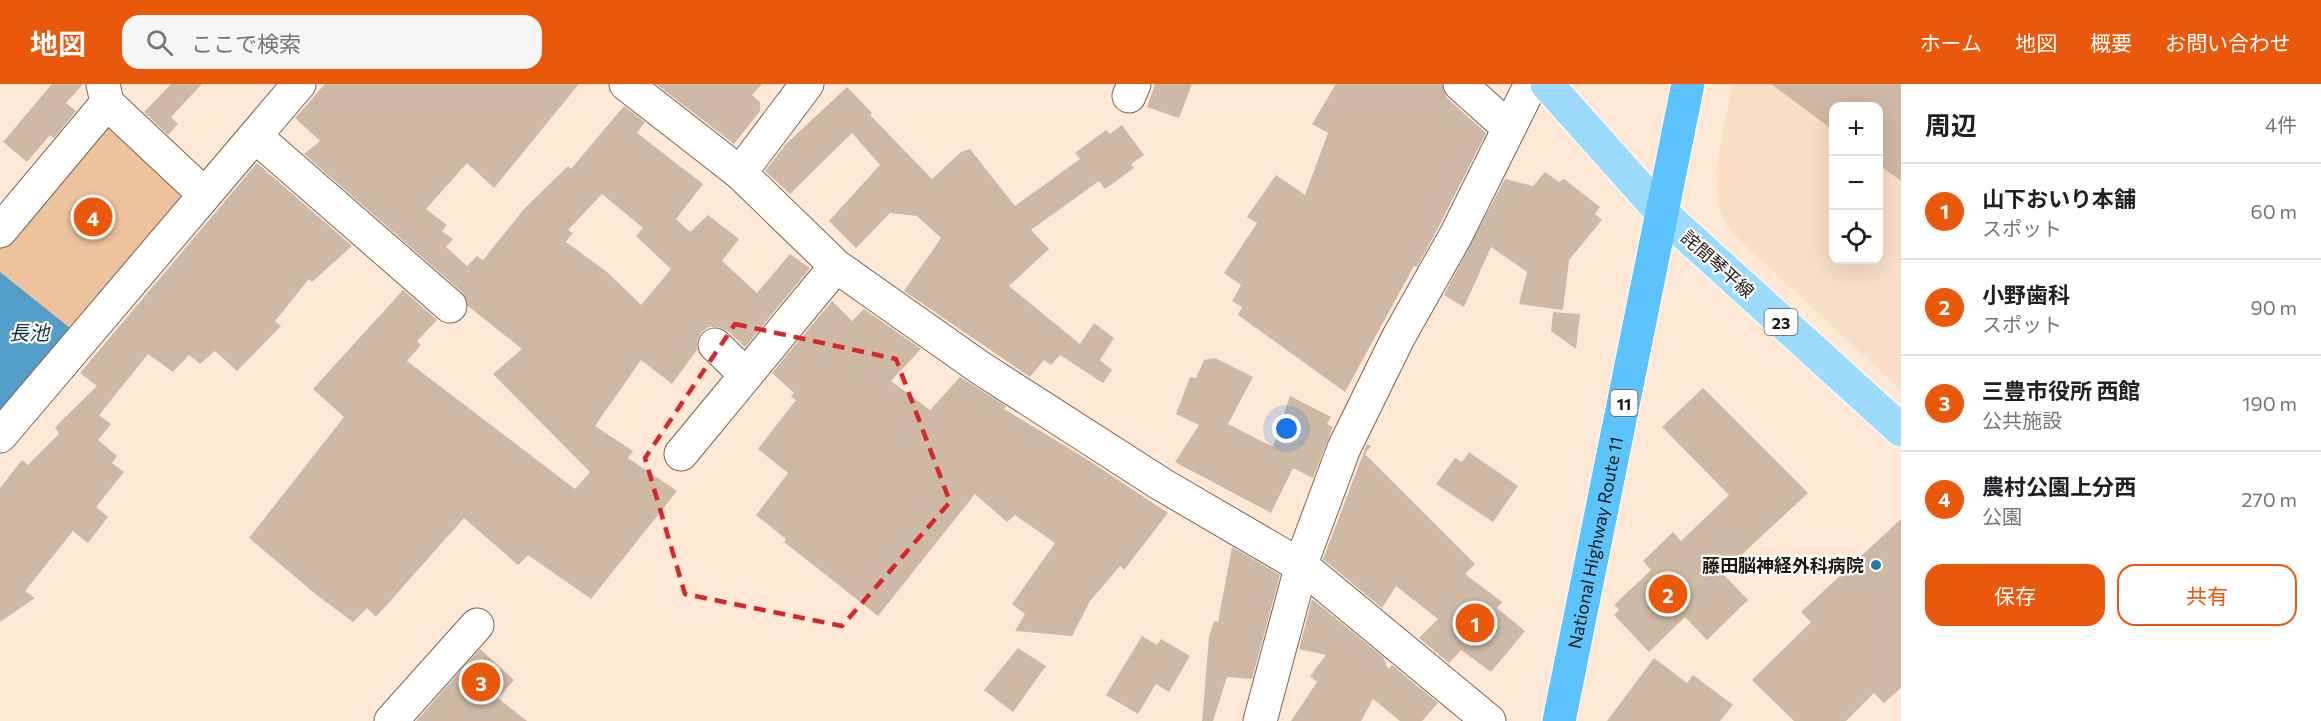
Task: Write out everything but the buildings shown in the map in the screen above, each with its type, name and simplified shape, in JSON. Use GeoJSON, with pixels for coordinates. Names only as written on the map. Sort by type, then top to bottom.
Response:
{"type":"FeatureCollection","features":[{"type":"Feature","properties":{"kind":"highway","name":"National Highway Route 11"},"geometry":{"type":"LineString","coordinates":[[1558,721],[1688,84]]}},
{"type":"Feature","properties":{"kind":"main road","name":"詫間琴平線"},"geometry":{"type":"LineString","coordinates":[[1547,84],[1662,213],[1901,430]]}},
{"type":"Feature","properties":{"kind":"street"},"geometry":{"type":"LineString","coordinates":[[0,436],[299,84]]}},
{"type":"Feature","properties":{"kind":"street"},"geometry":{"type":"LineString","coordinates":[[626,84],[740,173],[836,266],[979,367],[1132,466],[1303,567],[1489,721]]}},
{"type":"Feature","properties":{"kind":"street"},"geometry":{"type":"LineString","coordinates":[[740,173],[807,84]]}},
{"type":"Feature","properties":{"kind":"street"},"geometry":{"type":"LineString","coordinates":[[1460,84],[1509,128]]}},
{"type":"Feature","properties":{"kind":"street"},"geometry":{"type":"LineString","coordinates":[[1260,721],[1305,553],[1344,448],[1398,338],[1456,235],[1531,84]]}},
{"type":"Feature","properties":{"kind":"street"},"geometry":{"type":"LineString","coordinates":[[0,231],[105,94],[204,194]]}},
{"type":"Feature","properties":{"kind":"street"},"geometry":{"type":"LineString","coordinates":[[255,136],[450,306]]}},
{"type":"Feature","properties":{"kind":"street"},"geometry":{"type":"LineString","coordinates":[[681,454],[836,266]]}},
{"type":"Feature","properties":{"kind":"street"},"geometry":{"type":"LineString","coordinates":[[715,345],[746,375]]}},
{"type":"Feature","properties":{"kind":"street"},"geometry":{"type":"LineString","coordinates":[[391,721],[477,625]]}},
{"type":"Feature","properties":{"kind":"highlighted area"},"geometry":{"type":"Polygon","coordinates":[[[735,324],[896,359],[950,502],[842,626],[685,594],[645,458],[735,324]]]}},
{"type":"Feature","properties":{"kind":"shaded area"},"geometry":{"type":"Polygon","coordinates":[[[1732,84],[1901,84],[1901,390],[1731,232],[1720,211],[1716,169],[1732,84]]]}},
{"type":"Feature","properties":{"kind":"shaded area"},"geometry":{"type":"Polygon","coordinates":[[[103,118],[187,192],[70,328],[0,272],[0,241],[103,118]]]}},
{"type":"Feature","properties":{"kind":"water","name":"長池"},"geometry":{"type":"Polygon","coordinates":[[[0,272],[70,328],[0,410],[0,272]]]}},
{"type":"Feature","properties":{"kind":"place","name":"農村公園上分西"},"geometry":{"type":"Point","coordinates":[93,217]}},
{"type":"Feature","properties":{"kind":"place","name":"藤田脳神経外科病院"},"geometry":{"type":"Point","coordinates":[1876,565]}},
{"type":"Feature","properties":{"kind":"place","name":"小野歯科"},"geometry":{"type":"Point","coordinates":[1668,594]}},
{"type":"Feature","properties":{"kind":"place","name":"山下おいり本舗"},"geometry":{"type":"Point","coordinates":[1475,623]}},
{"type":"Feature","properties":{"kind":"place","name":"三豊市役所 西館"},"geometry":{"type":"Point","coordinates":[481,682]}}]}
